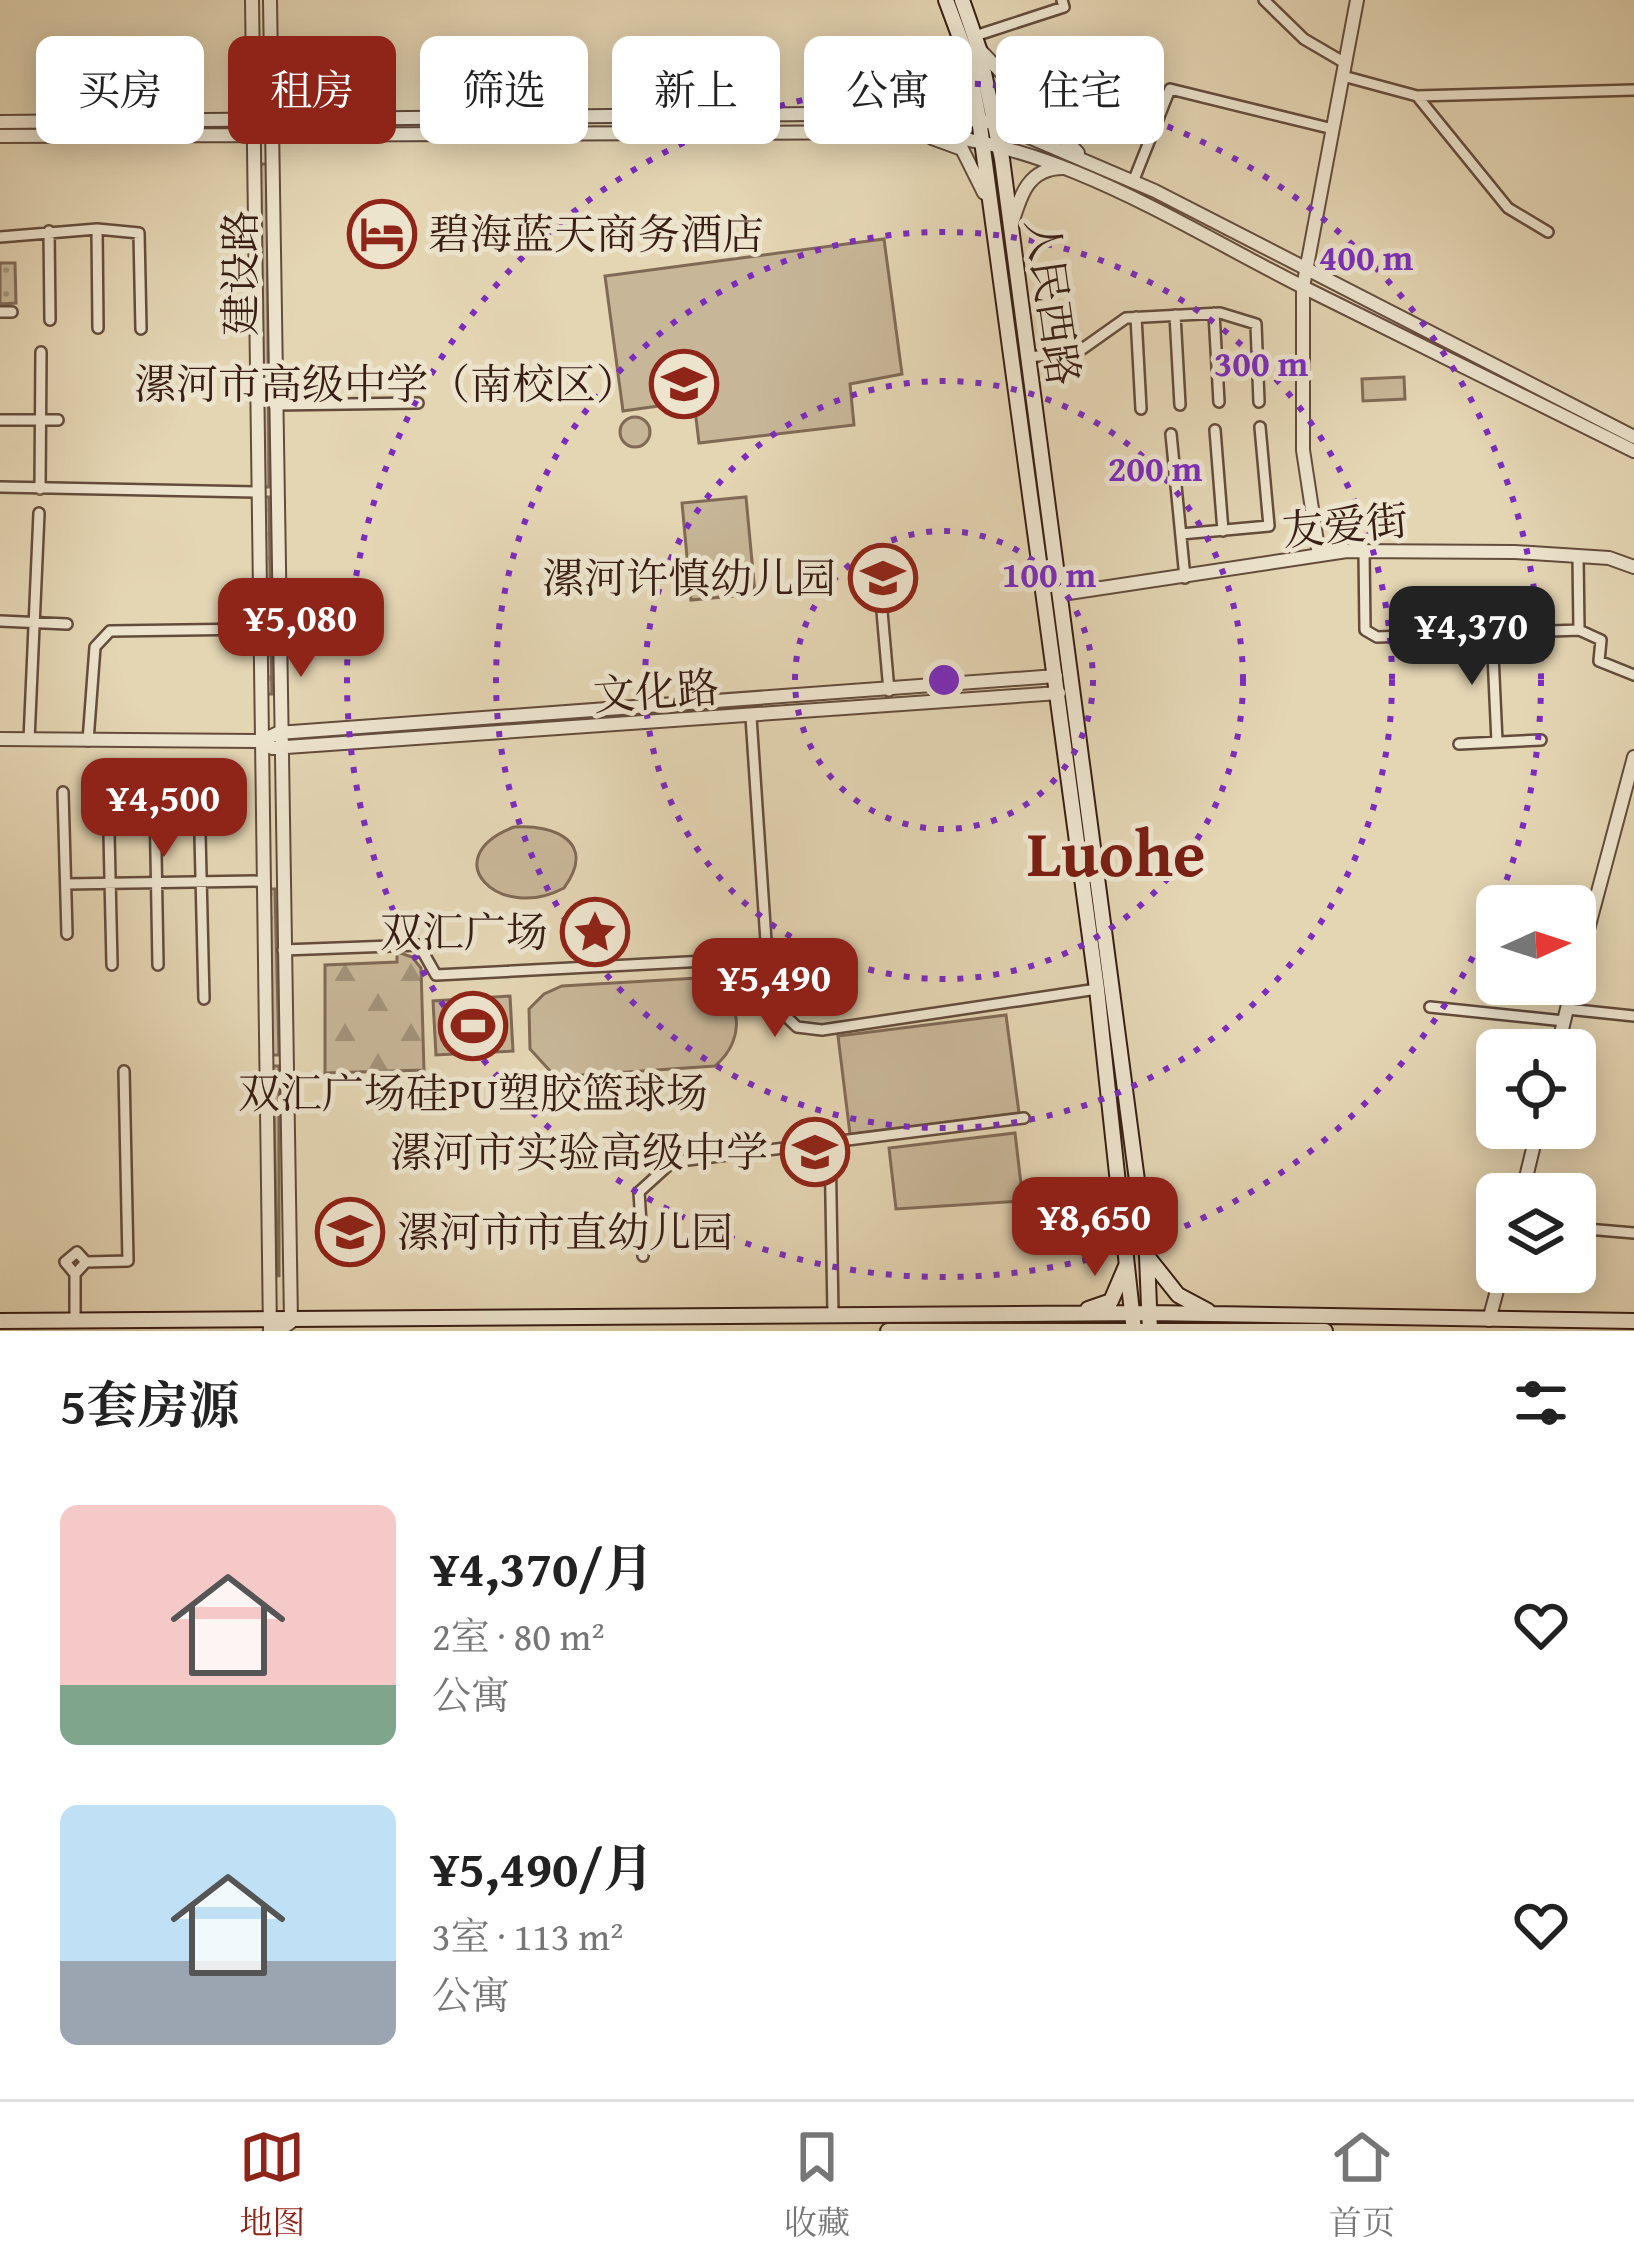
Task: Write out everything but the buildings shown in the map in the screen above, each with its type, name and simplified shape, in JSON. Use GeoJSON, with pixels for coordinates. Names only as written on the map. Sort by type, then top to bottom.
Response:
{"type":"FeatureCollection","features":[{"type":"Feature","properties":{"kind":"main road","name":"人民西路"},"geometry":{"type":"LineString","coordinates":[[946,0],[973,46],[1048,676],[1059,693],[1142,1324]]}},
{"type":"Feature","properties":{"kind":"main road","name":"人民西路"},"geometry":{"type":"LineString","coordinates":[[962,0],[996,123]]}},
{"type":"Feature","properties":{"kind":"main road","name":"人民西路"},"geometry":{"type":"LineString","coordinates":[[1000,144],[1147,1256],[1142,1324]]}},
{"type":"Feature","properties":{"kind":"main road"},"geometry":{"type":"LineString","coordinates":[[888,1331],[1074,1324],[1111,1301],[1130,1256]]}},
{"type":"Feature","properties":{"kind":"main road"},"geometry":{"type":"LineString","coordinates":[[1147,1256],[1178,1295],[1217,1325],[1324,1331]]}},
{"type":"Feature","properties":{"kind":"main road"},"geometry":{"type":"LineString","coordinates":[[0,1321],[76,1326],[277,1326],[833,1315],[1074,1324],[1634,1322]]}},
{"type":"Feature","properties":{"kind":"street","name":"建设路"},"geometry":{"type":"LineString","coordinates":[[252,0],[253,36]]}},
{"type":"Feature","properties":{"kind":"street","name":"建设路"},"geometry":{"type":"LineString","coordinates":[[270,0],[271,36]]}},
{"type":"Feature","properties":{"kind":"street"},"geometry":{"type":"LineString","coordinates":[[1061,0],[1064,7],[973,46],[1082,165]]}},
{"type":"Feature","properties":{"kind":"street"},"geometry":{"type":"LineString","coordinates":[[1264,0],[1344,70],[1417,96],[1634,90]]}},
{"type":"Feature","properties":{"kind":"street"},"geometry":{"type":"LineString","coordinates":[[1319,555],[1303,450],[1303,287],[1357,0]]}},
{"type":"Feature","properties":{"kind":"street"},"geometry":{"type":"LineString","coordinates":[[1133,182],[1170,89],[1334,129]]}},
{"type":"Feature","properties":{"kind":"street"},"geometry":{"type":"LineString","coordinates":[[1417,96],[1508,208],[1547,232]]}},
{"type":"Feature","properties":{"kind":"street"},"geometry":{"type":"LineString","coordinates":[[396,120],[804,115]]}},
{"type":"Feature","properties":{"kind":"street"},"geometry":{"type":"LineString","coordinates":[[972,118],[996,123]]}},
{"type":"Feature","properties":{"kind":"street"},"geometry":{"type":"LineString","coordinates":[[0,122],[228,123]]}},
{"type":"Feature","properties":{"kind":"street"},"geometry":{"type":"LineString","coordinates":[[396,137],[804,133]]}},
{"type":"Feature","properties":{"kind":"street"},"geometry":{"type":"LineString","coordinates":[[0,136],[228,139]]}},
{"type":"Feature","properties":{"kind":"street"},"geometry":{"type":"LineString","coordinates":[[972,137],[996,142]]}},
{"type":"Feature","properties":{"kind":"street","name":"建设路"},"geometry":{"type":"LineString","coordinates":[[254,144],[265,1060],[277,1326]]}},
{"type":"Feature","properties":{"kind":"street","name":"建设路"},"geometry":{"type":"LineString","coordinates":[[272,144],[285,1060],[277,1326]]}},
{"type":"Feature","properties":{"kind":"street"},"geometry":{"type":"LineString","coordinates":[[948,144],[962,149],[980,178],[991,220]]}},
{"type":"Feature","properties":{"kind":"street"},"geometry":{"type":"LineString","coordinates":[[1004,144],[1133,182],[1634,437]]}},
{"type":"Feature","properties":{"kind":"street"},"geometry":{"type":"LineString","coordinates":[[1039,144],[1303,287],[1634,451]]}},
{"type":"Feature","properties":{"kind":"street"},"geometry":{"type":"LineString","coordinates":[[1009,233],[1024,187],[1034,176],[1082,165]]}},
{"type":"Feature","properties":{"kind":"street"},"geometry":{"type":"LineString","coordinates":[[97,229],[98,328]]}},
{"type":"Feature","properties":{"kind":"street"},"geometry":{"type":"LineString","coordinates":[[0,237],[97,229],[140,233],[141,329]]}},
{"type":"Feature","properties":{"kind":"street"},"geometry":{"type":"LineString","coordinates":[[49,231],[50,320]]}},
{"type":"Feature","properties":{"kind":"street"},"geometry":{"type":"LineString","coordinates":[[1028,357],[1078,352],[1126,318],[1214,313],[1256,324],[1258,402]]}},
{"type":"Feature","properties":{"kind":"street"},"geometry":{"type":"LineString","coordinates":[[1214,313],[1219,402]]}},
{"type":"Feature","properties":{"kind":"street"},"geometry":{"type":"LineString","coordinates":[[1174,315],[1180,405]]}},
{"type":"Feature","properties":{"kind":"street"},"geometry":{"type":"LineString","coordinates":[[1136,317],[1141,409]]}},
{"type":"Feature","properties":{"kind":"street"},"geometry":{"type":"LineString","coordinates":[[40,489],[41,352]]}},
{"type":"Feature","properties":{"kind":"street"},"geometry":{"type":"LineString","coordinates":[[274,405],[418,403]]}},
{"type":"Feature","properties":{"kind":"street"},"geometry":{"type":"LineString","coordinates":[[0,420],[58,420]]}},
{"type":"Feature","properties":{"kind":"street"},"geometry":{"type":"LineString","coordinates":[[1181,534],[1269,526],[1260,427]]}},
{"type":"Feature","properties":{"kind":"street"},"geometry":{"type":"LineString","coordinates":[[1215,430],[1223,531]]}},
{"type":"Feature","properties":{"kind":"street"},"geometry":{"type":"LineString","coordinates":[[1171,434],[1185,578]]}},
{"type":"Feature","properties":{"kind":"street"},"geometry":{"type":"LineString","coordinates":[[0,487],[275,492]]}},
{"type":"Feature","properties":{"kind":"street"},"geometry":{"type":"LineString","coordinates":[[29,740],[39,513]]}},
{"type":"Feature","properties":{"kind":"street"},"geometry":{"type":"LineString","coordinates":[[1364,551],[1369,636],[1579,630],[1601,640],[1599,662],[1634,675]]}},
{"type":"Feature","properties":{"kind":"street","name":"友爱街"},"geometry":{"type":"LineString","coordinates":[[1062,594],[1364,551],[1578,556],[1634,567]]}},
{"type":"Feature","properties":{"kind":"street"},"geometry":{"type":"LineString","coordinates":[[1578,556],[1579,630]]}},
{"type":"Feature","properties":{"kind":"street"},"geometry":{"type":"LineString","coordinates":[[881,600],[889,691]]}},
{"type":"Feature","properties":{"kind":"street"},"geometry":{"type":"LineString","coordinates":[[0,621],[67,624]]}},
{"type":"Feature","properties":{"kind":"street"},"geometry":{"type":"LineString","coordinates":[[88,740],[94,647],[110,631],[259,629]]}},
{"type":"Feature","properties":{"kind":"street"},"geometry":{"type":"LineString","coordinates":[[1492,633],[1497,742]]}},
{"type":"Feature","properties":{"kind":"street"},"geometry":{"type":"LineString","coordinates":[[1041,694],[1048,676]]}},
{"type":"Feature","properties":{"kind":"street","name":"文化路"},"geometry":{"type":"LineString","coordinates":[[0,739],[261,741],[278,733],[1048,676]]}},
{"type":"Feature","properties":{"kind":"street","name":"文化路"},"geometry":{"type":"LineString","coordinates":[[278,751],[1059,693]]}},
{"type":"Feature","properties":{"kind":"street"},"geometry":{"type":"LineString","coordinates":[[751,717],[764,958],[770,1001],[781,1017],[812,1030],[1097,989]]}},
{"type":"Feature","properties":{"kind":"street"},"geometry":{"type":"LineString","coordinates":[[1459,744],[1541,740]]}},
{"type":"Feature","properties":{"kind":"street"},"geometry":{"type":"LineString","coordinates":[[261,741],[278,751]]}},
{"type":"Feature","properties":{"kind":"street"},"geometry":{"type":"LineString","coordinates":[[1596,899],[1634,757]]}},
{"type":"Feature","properties":{"kind":"street"},"geometry":{"type":"LineString","coordinates":[[108,790],[112,965]]}},
{"type":"Feature","properties":{"kind":"street"},"geometry":{"type":"LineString","coordinates":[[63,792],[68,934]]}},
{"type":"Feature","properties":{"kind":"street"},"geometry":{"type":"LineString","coordinates":[[199,794],[203,999]]}},
{"type":"Feature","properties":{"kind":"street"},"geometry":{"type":"LineString","coordinates":[[155,798],[158,965]]}},
{"type":"Feature","properties":{"kind":"street"},"geometry":{"type":"LineString","coordinates":[[66,884],[281,880]]}},
{"type":"Feature","properties":{"kind":"street"},"geometry":{"type":"LineString","coordinates":[[283,950],[419,945],[436,975],[764,958]]}},
{"type":"Feature","properties":{"kind":"street"},"geometry":{"type":"LineString","coordinates":[[1562,1029],[1568,1005]]}},
{"type":"Feature","properties":{"kind":"street"},"geometry":{"type":"LineString","coordinates":[[1430,1007],[1634,1016]]}},
{"type":"Feature","properties":{"kind":"street"},"geometry":{"type":"LineString","coordinates":[[265,1060],[285,1060]]}},
{"type":"Feature","properties":{"kind":"street"},"geometry":{"type":"LineString","coordinates":[[76,1326],[75,1274],[86,1262],[128,1261],[124,1071]]}},
{"type":"Feature","properties":{"kind":"street"},"geometry":{"type":"LineString","coordinates":[[644,1256],[639,1192],[672,1162],[1024,1118]]}},
{"type":"Feature","properties":{"kind":"street"},"geometry":{"type":"LineString","coordinates":[[830,1142],[833,1315]]}},
{"type":"Feature","properties":{"kind":"street"},"geometry":{"type":"LineString","coordinates":[[1596,1230],[1634,1233]]}},
{"type":"Feature","properties":{"kind":"street"},"geometry":{"type":"LineString","coordinates":[[75,1274],[66,1268],[68,1256],[80,1253],[86,1262]]}},
{"type":"Feature","properties":{"kind":"street"},"geometry":{"type":"LineString","coordinates":[[1489,1320],[1496,1293]]}},
{"type":"Feature","properties":{"kind":"green space"},"geometry":{"type":"Polygon","coordinates":[[[260,164],[267,164],[269,487],[262,487],[260,164]]]}},
{"type":"Feature","properties":{"kind":"green space"},"geometry":{"type":"Polygon","coordinates":[[[884,239],[902,374],[850,384],[854,425],[699,443],[694,401],[623,411],[605,276],[884,239]]]}},
{"type":"Feature","properties":{"kind":"green space"},"geometry":{"type":"Polygon","coordinates":[[[0,263],[15,263],[16,303],[0,304],[0,263]]]}},
{"type":"Feature","properties":{"kind":"green space"},"geometry":{"type":"Polygon","coordinates":[[[1404,377],[1405,399],[1363,401],[1362,379],[1404,377]]]}},
{"type":"Feature","properties":{"kind":"green space"},"geometry":{"type":"Polygon","coordinates":[[[635,417],[650,432],[635,447],[620,432],[635,417]]]}},
{"type":"Feature","properties":{"kind":"green space"},"geometry":{"type":"Polygon","coordinates":[[[262,497],[269,497],[272,694],[265,694],[262,497]]]}},
{"type":"Feature","properties":{"kind":"green space"},"geometry":{"type":"Polygon","coordinates":[[[746,497],[755,594],[691,600],[682,503],[746,497]]]}},
{"type":"Feature","properties":{"kind":"green space"},"geometry":{"type":"Polygon","coordinates":[[[514,827],[557,833],[574,848],[573,872],[564,888],[540,897],[518,898],[485,882],[478,869],[479,855],[491,840],[514,827]]]}},
{"type":"Feature","properties":{"kind":"green space"},"geometry":{"type":"Polygon","coordinates":[[[268,889],[275,889],[279,1055],[272,1055],[268,889]]]}},
{"type":"Feature","properties":{"kind":"green space"},"geometry":{"type":"Polygon","coordinates":[[[397,952],[412,957],[421,968],[424,1070],[325,1073],[325,965],[397,962],[397,952]]]}},
{"type":"Feature","properties":{"kind":"green space"},"geometry":{"type":"Polygon","coordinates":[[[698,978],[724,994],[736,1016],[733,1042],[715,1066],[568,1076],[551,1072],[530,1049],[529,1009],[544,994],[562,986],[698,978]]]}},
{"type":"Feature","properties":{"kind":"green space","name":"双汇广场硅PU塑胶篮球场"},"geometry":{"type":"Polygon","coordinates":[[[510,996],[513,1051],[436,1055],[433,1001],[510,996]]]}},
{"type":"Feature","properties":{"kind":"green space"},"geometry":{"type":"Polygon","coordinates":[[[1006,1015],[1019,1113],[850,1134],[838,1036],[1006,1015]]]}},
{"type":"Feature","properties":{"kind":"green space"},"geometry":{"type":"Polygon","coordinates":[[[273,1066],[279,1066],[279,1277],[277,1272],[273,1066]]]}},
{"type":"Feature","properties":{"kind":"green space"},"geometry":{"type":"Polygon","coordinates":[[[1015,1133],[1023,1201],[896,1209],[889,1148],[1015,1133]]]}},
{"type":"Feature","properties":{"kind":"place","name":"碧海蓝天商务酒店"},"geometry":{"type":"Point","coordinates":[382,234]}},
{"type":"Feature","properties":{"kind":"place","name":"漯河市高级中学（南校区）"},"geometry":{"type":"Point","coordinates":[684,384]}},
{"type":"Feature","properties":{"kind":"place","name":"漯河许慎幼儿园"},"geometry":{"type":"Point","coordinates":[883,578]}},
{"type":"Feature","properties":{"kind":"place","name":"双汇广场"},"geometry":{"type":"Point","coordinates":[595,932]}},
{"type":"Feature","properties":{"kind":"place","name":"双汇广场硅PU塑胶篮球场"},"geometry":{"type":"Point","coordinates":[473,1026]}},
{"type":"Feature","properties":{"kind":"place","name":"漯河市实验高级中学"},"geometry":{"type":"Point","coordinates":[815,1152]}},
{"type":"Feature","properties":{"kind":"place","name":"漯河市市直幼儿园"},"geometry":{"type":"Point","coordinates":[350,1232]}},
{"type":"Feature","properties":{"kind":"district","name":"Luohe"},"geometry":{"type":"Point","coordinates":[1116,853]}}]}
